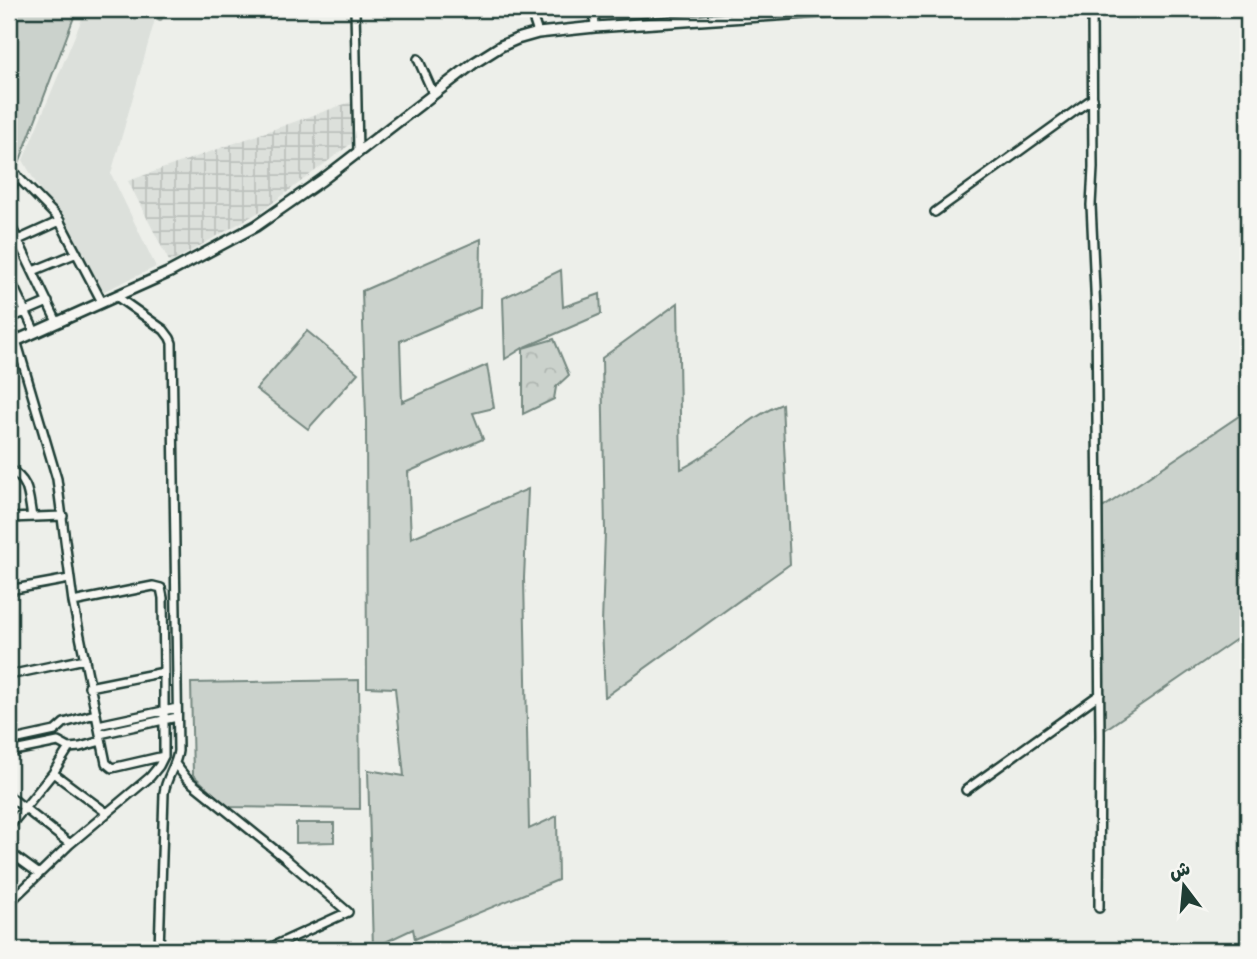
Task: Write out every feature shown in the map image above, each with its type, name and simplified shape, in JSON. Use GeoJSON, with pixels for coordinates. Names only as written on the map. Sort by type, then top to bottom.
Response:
{"type":"FeatureCollection","features":[{"type":"Feature","properties":{"kind":"main road"},"geometry":{"type":"LineString","coordinates":[[13,342],[170,272],[256,226],[358,153],[433,93],[501,46],[538,33],[594,27],[865,9]]}},
{"type":"Feature","properties":{"kind":"street"},"geometry":{"type":"LineString","coordinates":[[355,9],[358,153]]}},
{"type":"Feature","properties":{"kind":"street"},"geometry":{"type":"LineString","coordinates":[[530,9],[538,33]]}},
{"type":"Feature","properties":{"kind":"street"},"geometry":{"type":"LineString","coordinates":[[594,9],[594,27]]}},
{"type":"Feature","properties":{"kind":"street"},"geometry":{"type":"LineString","coordinates":[[1092,9],[1091,205],[1096,311],[1100,694],[1099,908]]}},
{"type":"Feature","properties":{"kind":"street"},"geometry":{"type":"LineString","coordinates":[[418,58],[433,93]]}},
{"type":"Feature","properties":{"kind":"street"},"geometry":{"type":"LineString","coordinates":[[936,212],[1093,98]]}},
{"type":"Feature","properties":{"kind":"street"},"geometry":{"type":"LineString","coordinates":[[9,168],[60,221],[102,303]]}},
{"type":"Feature","properties":{"kind":"street"},"geometry":{"type":"LineString","coordinates":[[9,194],[17,176]]}},
{"type":"Feature","properties":{"kind":"street"},"geometry":{"type":"LineString","coordinates":[[18,240],[60,221]]}},
{"type":"Feature","properties":{"kind":"street"},"geometry":{"type":"LineString","coordinates":[[9,222],[57,322]]}},
{"type":"Feature","properties":{"kind":"street"},"geometry":{"type":"LineString","coordinates":[[33,271],[77,253]]}},
{"type":"Feature","properties":{"kind":"street"},"geometry":{"type":"LineString","coordinates":[[9,277],[35,332]]}},
{"type":"Feature","properties":{"kind":"street"},"geometry":{"type":"LineString","coordinates":[[116,296],[164,331],[172,343],[176,765],[167,779],[164,793],[159,950]]}},
{"type":"Feature","properties":{"kind":"street"},"geometry":{"type":"LineString","coordinates":[[9,315],[11,318],[48,302]]}},
{"type":"Feature","properties":{"kind":"street"},"geometry":{"type":"LineString","coordinates":[[13,342],[57,479],[69,579],[106,762],[112,768],[164,756]]}},
{"type":"Feature","properties":{"kind":"street"},"geometry":{"type":"LineString","coordinates":[[9,469],[25,483],[32,517]]}},
{"type":"Feature","properties":{"kind":"street"},"geometry":{"type":"LineString","coordinates":[[9,518],[63,516]]}},
{"type":"Feature","properties":{"kind":"street"},"geometry":{"type":"LineString","coordinates":[[9,590],[69,579]]}},
{"type":"Feature","properties":{"kind":"street"},"geometry":{"type":"LineString","coordinates":[[9,903],[69,844],[150,777],[164,756],[161,588],[153,586],[73,602]]}},
{"type":"Feature","properties":{"kind":"street"},"geometry":{"type":"LineString","coordinates":[[9,675],[85,659]]}},
{"type":"Feature","properties":{"kind":"street"},"geometry":{"type":"LineString","coordinates":[[89,687],[164,672]]}},
{"type":"Feature","properties":{"kind":"street"},"geometry":{"type":"LineString","coordinates":[[966,789],[1100,694]]}},
{"type":"Feature","properties":{"kind":"street"},"geometry":{"type":"LineString","coordinates":[[9,827],[53,773],[69,748],[177,708]]}},
{"type":"Feature","properties":{"kind":"street"},"geometry":{"type":"LineString","coordinates":[[9,741],[55,731],[64,723],[95,714]]}},
{"type":"Feature","properties":{"kind":"street"},"geometry":{"type":"LineString","coordinates":[[97,725],[164,715],[177,717]]}},
{"type":"Feature","properties":{"kind":"street"},"geometry":{"type":"LineString","coordinates":[[55,731],[58,743]]}},
{"type":"Feature","properties":{"kind":"street"},"geometry":{"type":"LineString","coordinates":[[9,752],[58,743],[69,748]]}},
{"type":"Feature","properties":{"kind":"street"},"geometry":{"type":"LineString","coordinates":[[176,765],[187,779],[348,912],[265,950]]}},
{"type":"Feature","properties":{"kind":"street"},"geometry":{"type":"LineString","coordinates":[[53,773],[107,813]]}},
{"type":"Feature","properties":{"kind":"street"},"geometry":{"type":"LineString","coordinates":[[9,796],[69,844]]}},
{"type":"Feature","properties":{"kind":"street"},"geometry":{"type":"LineString","coordinates":[[9,852],[38,873]]}},
{"type":"Feature","properties":{"kind":"shaded area"},"geometry":{"type":"Polygon","coordinates":[[[86,9],[158,9],[111,174],[156,267],[98,294],[23,160],[86,9]]]}},
{"type":"Feature","properties":{"kind":"shaded area"},"geometry":{"type":"Polygon","coordinates":[[[359,99],[364,134],[266,208],[170,263],[128,181],[359,99]]]}},
{"type":"Feature","properties":{"kind":"green space"},"geometry":{"type":"Polygon","coordinates":[[[9,9],[77,9],[19,163],[9,155],[9,9]]]}},
{"type":"Feature","properties":{"kind":"green space"},"geometry":{"type":"Polygon","coordinates":[[[481,239],[480,307],[400,341],[402,402],[487,365],[494,408],[473,413],[483,439],[408,472],[411,538],[528,489],[524,578],[529,829],[557,816],[558,880],[415,939],[413,929],[373,948],[368,770],[404,776],[395,688],[367,687],[366,418],[362,291],[481,239]]]}},
{"type":"Feature","properties":{"kind":"green space"},"geometry":{"type":"Polygon","coordinates":[[[561,270],[563,307],[600,294],[601,314],[523,348],[505,359],[503,298],[561,270]]]}},
{"type":"Feature","properties":{"kind":"green space"},"geometry":{"type":"Polygon","coordinates":[[[678,303],[681,469],[707,454],[756,418],[782,404],[790,564],[605,697],[602,625],[605,532],[602,358],[678,303]]]}},
{"type":"Feature","properties":{"kind":"green space"},"geometry":{"type":"Polygon","coordinates":[[[307,331],[358,373],[308,429],[256,389],[307,331]]]}},
{"type":"Feature","properties":{"kind":"green space"},"geometry":{"type":"Polygon","coordinates":[[[554,339],[569,375],[556,387],[554,399],[523,414],[523,348],[554,339]]]}},
{"type":"Feature","properties":{"kind":"green space"},"geometry":{"type":"Polygon","coordinates":[[[1248,410],[1248,620],[1244,634],[1097,735],[1095,513],[1248,410]]]}},
{"type":"Feature","properties":{"kind":"green space"},"geometry":{"type":"Polygon","coordinates":[[[359,680],[360,809],[228,807],[193,775],[191,683],[359,680]]]}},
{"type":"Feature","properties":{"kind":"green space"},"geometry":{"type":"Polygon","coordinates":[[[296,823],[334,823],[334,842],[296,843],[296,823]]]}},
{"type":"Feature","properties":{"kind":"waterway"},"geometry":{"type":"LineString","coordinates":[[160,18],[162,9]]}}]}
